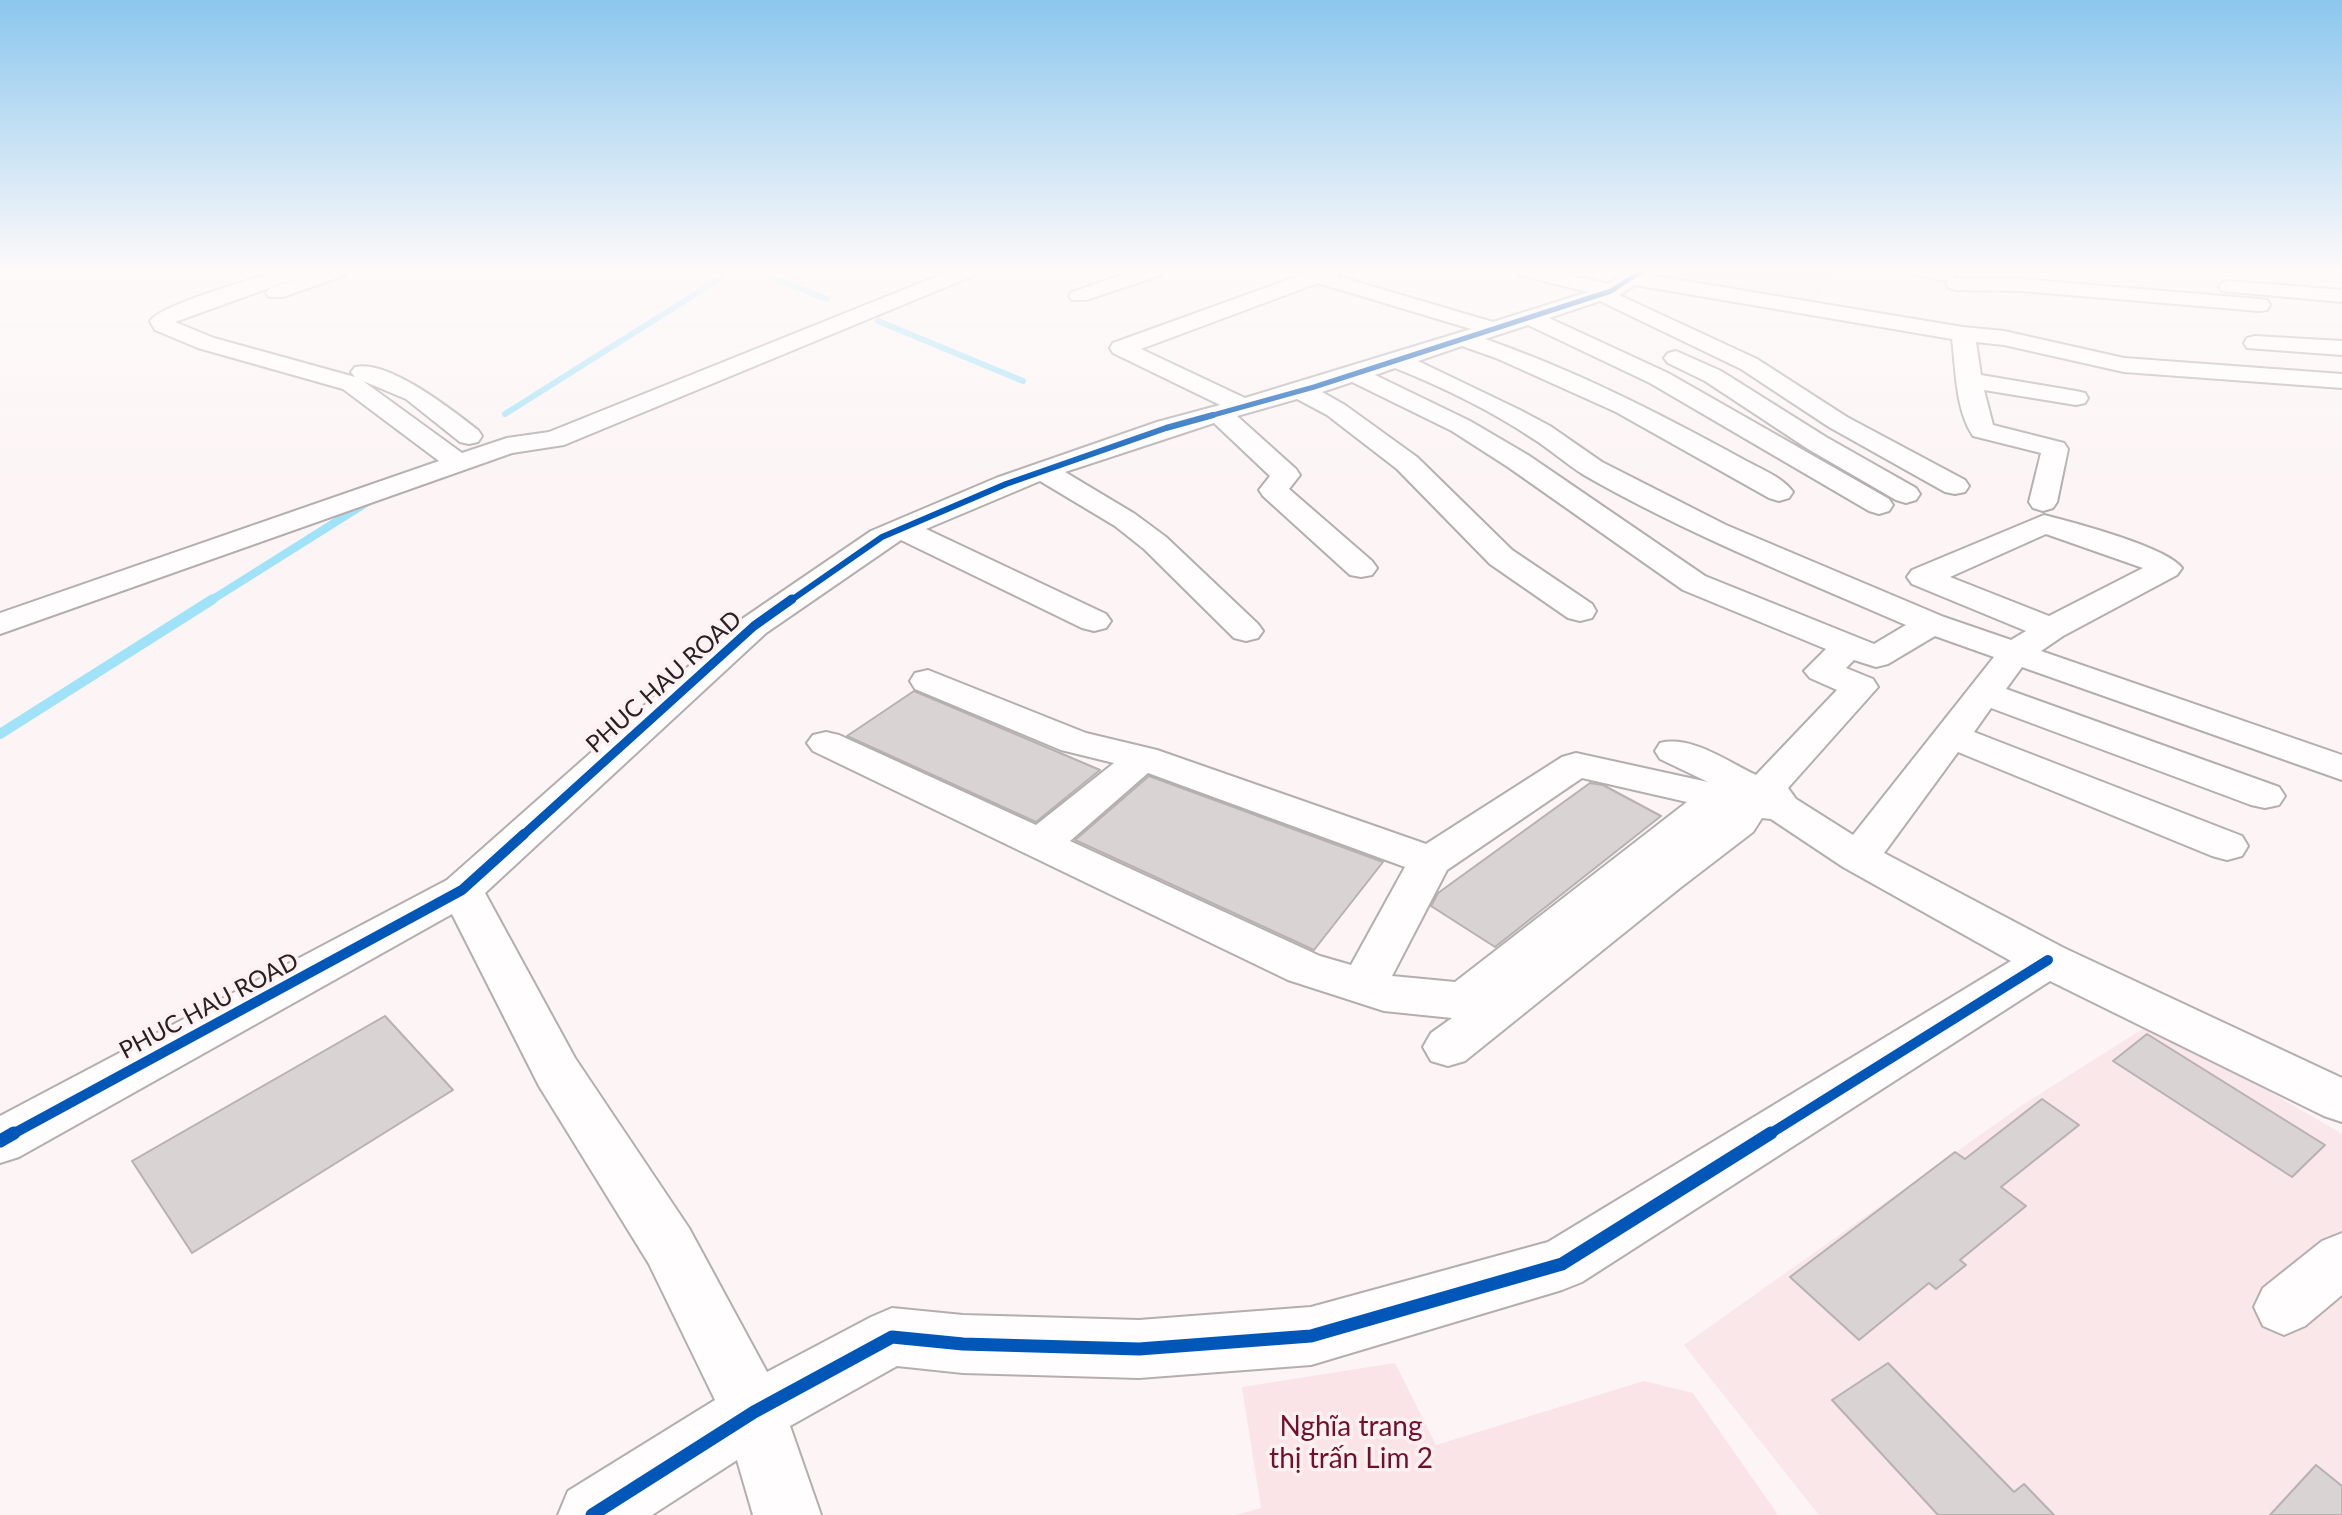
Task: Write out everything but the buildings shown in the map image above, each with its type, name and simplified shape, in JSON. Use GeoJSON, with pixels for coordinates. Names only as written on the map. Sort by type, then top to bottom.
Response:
{"type":"FeatureCollection","features":[{"type":"Feature","properties":{"kind":"street"},"geometry":{"type":"LineString","coordinates":[[205,342],[352,384],[459,463]]}},
{"type":"Feature","properties":{"kind":"street"},"geometry":{"type":"LineString","coordinates":[[259,342],[390,381],[415,394],[458,429],[501,449]]}},
{"type":"Feature","properties":{"kind":"street"},"geometry":{"type":"LineString","coordinates":[[501,449],[524,427],[746,342]]}},
{"type":"Feature","properties":{"kind":"street"},"geometry":{"type":"LineString","coordinates":[[0,624],[501,449],[555,439],[794,342]]}},
{"type":"Feature","properties":{"kind":"street"},"geometry":{"type":"LineString","coordinates":[[1138,342],[1121,348],[1231,410],[1286,475],[1273,490],[1361,568]]}},
{"type":"Feature","properties":{"kind":"street","name":"PHUC HAU ROAD"},"geometry":{"type":"LineString","coordinates":[[0,1141],[462,890],[754,626],[882,537],[1043,471],[1166,428],[1300,391],[1456,342]]}},
{"type":"Feature","properties":{"kind":"street"},"geometry":{"type":"LineString","coordinates":[[1492,342],[1531,364],[1696,443],[1779,492]]}},
{"type":"Feature","properties":{"kind":"street"},"geometry":{"type":"LineString","coordinates":[[1581,342],[1659,379],[1879,505]]}},
{"type":"Feature","properties":{"kind":"street"},"geometry":{"type":"LineString","coordinates":[[1708,342],[1791,389],[1838,422],[1955,486]]}},
{"type":"Feature","properties":{"kind":"street"},"geometry":{"type":"LineString","coordinates":[[1964,342],[1974,407],[1983,431],[2036,439],[2055,449],[2043,502]]}},
{"type":"Feature","properties":{"kind":"street"},"geometry":{"type":"LineString","coordinates":[[2020,342],[2124,365],[2342,381]]}},
{"type":"Feature","properties":{"kind":"street"},"geometry":{"type":"LineString","coordinates":[[2255,343],[2342,348]]}},
{"type":"Feature","properties":{"kind":"street"},"geometry":{"type":"LineString","coordinates":[[1651,346],[1713,376],[1817,443],[1906,494]]}},
{"type":"Feature","properties":{"kind":"street"},"geometry":{"type":"LineString","coordinates":[[2316,346],[2342,367]]}},
{"type":"Feature","properties":{"kind":"street"},"geometry":{"type":"LineString","coordinates":[[1397,361],[1431,374],[1511,415],[1541,432],[1592,468],[1715,531],[1931,624],[2342,768]]}},
{"type":"Feature","properties":{"kind":"street"},"geometry":{"type":"LineString","coordinates":[[1354,374],[1461,426],[1518,461],[1694,583],[1876,657],[1931,624]]}},
{"type":"Feature","properties":{"kind":"street"},"geometry":{"type":"LineString","coordinates":[[1969,380],[2076,398]]}},
{"type":"Feature","properties":{"kind":"street"},"geometry":{"type":"LineString","coordinates":[[1300,391],[1336,410],[1408,463],[1501,557],[1580,611]]}},
{"type":"Feature","properties":{"kind":"street"},"geometry":{"type":"LineString","coordinates":[[1043,471],[1125,520],[1155,543],[1246,631]]}},
{"type":"Feature","properties":{"kind":"street"},"geometry":{"type":"LineString","coordinates":[[1858,857],[2015,653],[2051,629],[2166,568],[2146,557],[2044,524],[1923,577],[2051,629]]}},
{"type":"Feature","properties":{"kind":"street"},"geometry":{"type":"LineString","coordinates":[[902,529],[1094,621]]}},
{"type":"Feature","properties":{"kind":"street"},"geometry":{"type":"LineString","coordinates":[[1448,1047],[1526,989],[1644,891],[1739,823],[1744,813],[1860,687],[1822,671],[1850,646]]}},
{"type":"Feature","properties":{"kind":"street"},"geometry":{"type":"LineString","coordinates":[[928,681],[1074,742],[1143,758],[1430,862]]}},
{"type":"Feature","properties":{"kind":"street"},"geometry":{"type":"LineString","coordinates":[[1984,693],[2265,796]]}},
{"type":"Feature","properties":{"kind":"street"},"geometry":{"type":"LineString","coordinates":[[1951,736],[2227,846]]}},
{"type":"Feature","properties":{"kind":"street"},"geometry":{"type":"LineString","coordinates":[[826,743],[1304,968],[1384,993],[1464,1001],[1755,802]]}},
{"type":"Feature","properties":{"kind":"street"},"geometry":{"type":"LineString","coordinates":[[1674,751],[1755,802],[2048,960],[2342,1101]]}},
{"type":"Feature","properties":{"kind":"street"},"geometry":{"type":"LineString","coordinates":[[1040,844],[1143,758]]}},
{"type":"Feature","properties":{"kind":"street"},"geometry":{"type":"LineString","coordinates":[[1363,987],[1430,862],[1576,765],[1755,802]]}},
{"type":"Feature","properties":{"kind":"street"},"geometry":{"type":"LineString","coordinates":[[462,890],[558,1072],[669,1246],[754,1412],[787,1515]]}},
{"type":"Feature","properties":{"kind":"street"},"geometry":{"type":"LineString","coordinates":[[592,1515],[754,1412],[892,1336],[963,1344],[1139,1349],[1311,1336],[1562,1264],[2048,960]]}},
{"type":"Feature","properties":{"kind":"street"},"geometry":{"type":"LineString","coordinates":[[2284,1307],[2342,1259]]}},
{"type":"Feature","properties":{"kind":"shaded area"},"geometry":{"type":"Polygon","coordinates":[[[2152,1023],[2342,1134],[2342,1515],[1819,1515],[1684,1345],[2021,1106],[2152,1023]]]}},
{"type":"Feature","properties":{"kind":"green space","name":"Nghĩa trang thị trấn Lim 2"},"geometry":{"type":"Polygon","coordinates":[[[1395,1363],[1436,1445],[1644,1381],[1693,1393],[1778,1515],[1236,1515],[1261,1508],[1242,1387],[1395,1363]]]}},
{"type":"Feature","properties":{"kind":"waterway"},"geometry":{"type":"LineString","coordinates":[[505,414],[620,342]]}},
{"type":"Feature","properties":{"kind":"waterway"},"geometry":{"type":"LineString","coordinates":[[928,342],[1023,381]]}},
{"type":"Feature","properties":{"kind":"waterway"},"geometry":{"type":"LineString","coordinates":[[210,601],[369,501]]}},
{"type":"Feature","properties":{"kind":"waterway"},"geometry":{"type":"LineString","coordinates":[[0,734],[213,599]]}},
{"type":"Feature","properties":{"kind":"cycle path"},"geometry":{"type":"LineString","coordinates":[[0,1141],[462,890],[754,626],[882,537],[1006,484],[1166,428],[1314,387],[1454,342]]}},
{"type":"Feature","properties":{"kind":"cycle path"},"geometry":{"type":"LineString","coordinates":[[592,1515],[754,1412],[892,1337],[963,1344],[1139,1349],[1311,1336],[1562,1264],[2048,960]]}}]}
